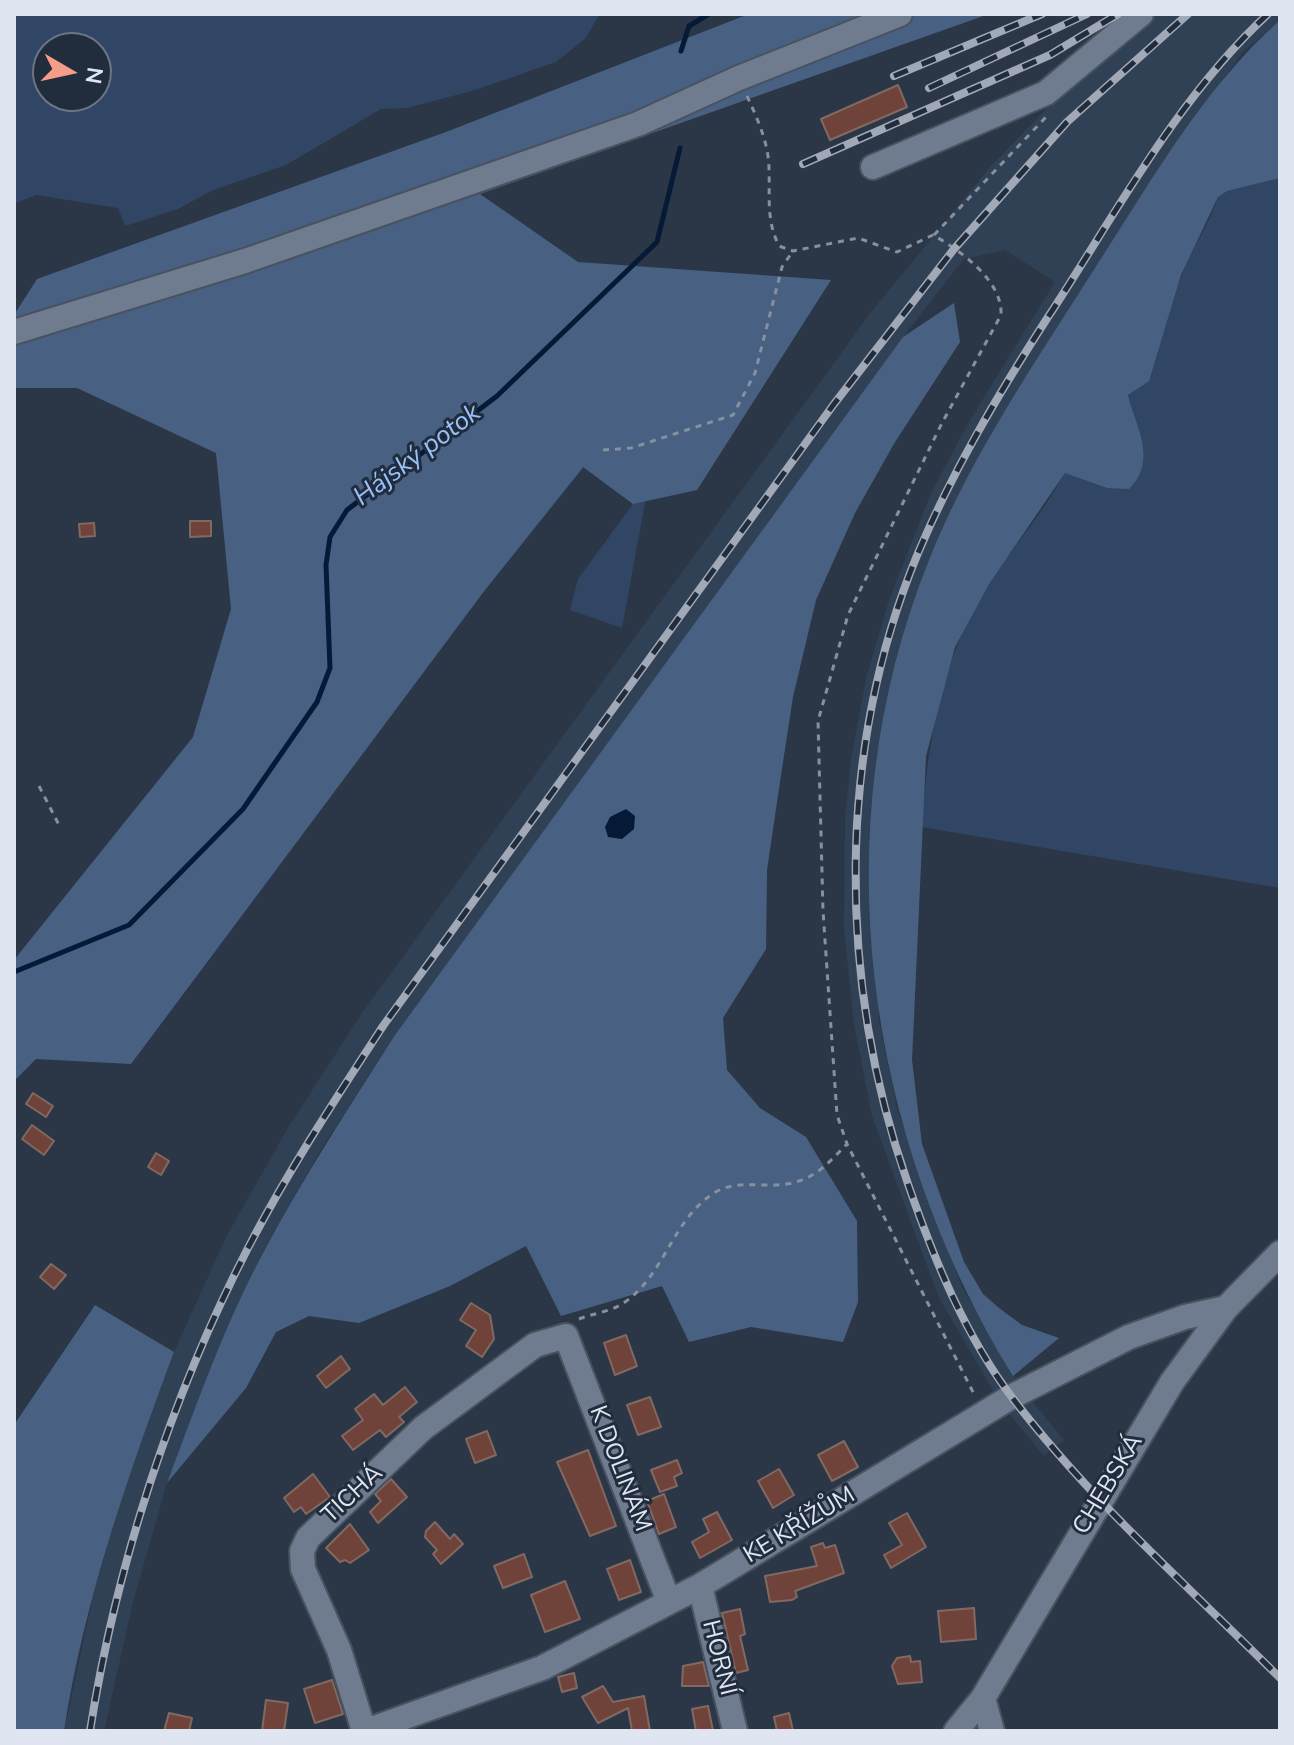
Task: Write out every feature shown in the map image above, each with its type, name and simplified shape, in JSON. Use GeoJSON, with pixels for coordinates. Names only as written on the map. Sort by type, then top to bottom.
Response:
{"type":"FeatureCollection","features":[{"type":"Feature","properties":{"kind":"street"},"geometry":{"type":"LineString","coordinates":[[14,332],[245,261],[638,124],[739,78],[900,14]]}},
{"type":"Feature","properties":{"kind":"street"},"geometry":{"type":"LineString","coordinates":[[873,167],[1046,93],[1141,14]]}},
{"type":"Feature","properties":{"kind":"street","name":"CHEBSKÁ"},"geometry":{"type":"LineString","coordinates":[[956,1731],[983,1698],[1136,1439],[1198,1343],[1226,1308],[1280,1253]]}},
{"type":"Feature","properties":{"kind":"street","name":"KE KŘÍŽŮM"},"geometry":{"type":"LineString","coordinates":[[365,1731],[542,1668],[700,1586],[983,1413],[1129,1337],[1185,1317],[1226,1308]]}},
{"type":"Feature","properties":{"kind":"street","name":"K DOLINÁM"},"geometry":{"type":"LineString","coordinates":[[565,1336],[669,1602]]}},
{"type":"Feature","properties":{"kind":"street","name":"TICHÁ"},"geometry":{"type":"LineString","coordinates":[[365,1731],[339,1650],[303,1569],[302,1551],[308,1538],[423,1428],[535,1345],[565,1336]]}},
{"type":"Feature","properties":{"kind":"street","name":"HORNÍ"},"geometry":{"type":"LineString","coordinates":[[700,1586],[735,1731]]}},
{"type":"Feature","properties":{"kind":"street"},"geometry":{"type":"LineString","coordinates":[[983,1698],[992,1731]]}},
{"type":"Feature","properties":{"kind":"path"},"geometry":{"type":"LineString","coordinates":[[739,78],[764,134],[769,169],[767,200],[771,231],[779,246],[793,251],[858,238],[897,252],[933,235],[1049,114],[1046,93]]}},
{"type":"Feature","properties":{"kind":"path"},"geometry":{"type":"LineString","coordinates":[[933,235],[994,286],[1002,302],[1001,315],[907,492],[848,615],[818,721],[831,1077],[837,1115],[847,1144],[983,1413]]}},
{"type":"Feature","properties":{"kind":"path"},"geometry":{"type":"LineString","coordinates":[[603,450],[631,448],[733,415],[755,373],[782,267],[793,251]]}},
{"type":"Feature","properties":{"kind":"path"},"geometry":{"type":"LineString","coordinates":[[39,786],[59,825]]}},
{"type":"Feature","properties":{"kind":"path"},"geometry":{"type":"LineString","coordinates":[[565,1336],[573,1323],[617,1307],[644,1285],[686,1220],[716,1192],[748,1185],[801,1181],[818,1171],[847,1144]]}},
{"type":"Feature","properties":{"kind":"shaded area"},"geometry":{"type":"Polygon","coordinates":[[[14,14],[600,14],[585,39],[556,62],[475,90],[407,108],[381,109],[286,165],[213,190],[178,209],[125,226],[118,208],[36,195],[14,204],[14,14]]]}},
{"type":"Feature","properties":{"kind":"shaded area"},"geometry":{"type":"Polygon","coordinates":[[[749,14],[989,14],[480,194],[578,262],[831,280],[697,490],[633,504],[583,467],[485,590],[131,1064],[36,1059],[14,1081],[14,960],[193,737],[231,609],[216,453],[77,388],[14,388],[14,315],[37,279],[446,132],[749,14]]]}},
{"type":"Feature","properties":{"kind":"shaded area"},"geometry":{"type":"Polygon","coordinates":[[[1149,14],[1280,14],[1280,20],[1242,53],[1176,145],[992,432],[928,562],[892,681],[877,762],[879,1021],[897,1109],[962,1287],[1022,1389],[1064,1440],[1044,1456],[1001,1404],[939,1298],[872,1116],[854,1024],[844,929],[845,819],[851,758],[867,675],[889,600],[931,493],[970,420],[1055,282],[1005,250],[964,259],[903,337],[395,1035],[323,1146],[261,1255],[211,1367],[167,1483],[133,1602],[104,1731],[64,1731],[94,1592],[129,1470],[174,1352],[226,1237],[289,1126],[362,1013],[871,312],[990,167],[1050,105],[1149,14]]]}},
{"type":"Feature","properties":{"kind":"shaded area"},"geometry":{"type":"Polygon","coordinates":[[[1280,20],[1280,178],[1227,191],[1218,197],[1181,275],[1149,381],[1128,395],[1144,455],[1138,478],[1129,489],[1107,488],[1065,473],[989,584],[955,647],[926,756],[912,1060],[922,1144],[964,1262],[983,1294],[1022,1325],[1059,1338],[1013,1376],[962,1282],[922,1184],[892,1082],[875,978],[869,872],[876,767],[895,662],[929,560],[945,523],[1002,416],[1153,177],[1199,110],[1251,48],[1280,20]]]}},
{"type":"Feature","properties":{"kind":"shaded area"},"geometry":{"type":"Polygon","coordinates":[[[1280,178],[1280,888],[922,827],[928,763],[940,700],[959,640],[973,611],[1065,472],[1107,488],[1133,412],[1128,395],[1156,354],[1185,267],[1218,197],[1226,191],[1280,178]]]}},
{"type":"Feature","properties":{"kind":"shaded area"},"geometry":{"type":"Polygon","coordinates":[[[954,303],[960,342],[895,442],[855,513],[816,600],[793,697],[767,870],[766,949],[723,1018],[727,1070],[760,1108],[806,1137],[857,1221],[858,1302],[843,1342],[751,1327],[689,1342],[662,1286],[561,1316],[526,1246],[450,1286],[359,1323],[309,1316],[276,1332],[246,1388],[167,1483],[211,1366],[249,1281],[310,1170],[395,1035],[903,337],[954,303]]]}},
{"type":"Feature","properties":{"kind":"shaded area"},"geometry":{"type":"Polygon","coordinates":[[[654,453],[622,628],[570,610],[578,579],[633,504],[584,467],[485,590],[503,461],[654,453]]]}},
{"type":"Feature","properties":{"kind":"shaded area"},"geometry":{"type":"Polygon","coordinates":[[[626,809],[635,816],[634,829],[622,839],[608,837],[605,827],[610,817],[626,809]]]}},
{"type":"Feature","properties":{"kind":"shaded area"},"geometry":{"type":"Polygon","coordinates":[[[95,1305],[174,1352],[140,1445],[95,1586],[64,1731],[14,1731],[14,1425],[95,1305]]]}},
{"type":"Feature","properties":{"kind":"building"},"geometry":{"type":"Polygon","coordinates":[[[898,85],[907,107],[830,140],[821,119],[898,85]]]}},
{"type":"Feature","properties":{"kind":"building"},"geometry":{"type":"Polygon","coordinates":[[[190,521],[211,521],[211,536],[190,537],[190,521]]]}},
{"type":"Feature","properties":{"kind":"building"},"geometry":{"type":"Polygon","coordinates":[[[94,523],[95,536],[80,537],[79,524],[94,523]]]}},
{"type":"Feature","properties":{"kind":"building"},"geometry":{"type":"Polygon","coordinates":[[[33,1093],[53,1106],[46,1117],[26,1104],[33,1093]]]}},
{"type":"Feature","properties":{"kind":"building"},"geometry":{"type":"Polygon","coordinates":[[[32,1125],[54,1141],[44,1155],[22,1139],[32,1125]]]}},
{"type":"Feature","properties":{"kind":"building"},"geometry":{"type":"Polygon","coordinates":[[[156,1153],[169,1161],[161,1175],[148,1167],[156,1153]]]}},
{"type":"Feature","properties":{"kind":"building"},"geometry":{"type":"Polygon","coordinates":[[[51,1264],[66,1275],[54,1289],[40,1277],[51,1264]]]}},
{"type":"Feature","properties":{"kind":"building"},"geometry":{"type":"Polygon","coordinates":[[[471,1303],[490,1315],[494,1339],[482,1357],[466,1346],[476,1330],[460,1320],[471,1303]]]}},
{"type":"Feature","properties":{"kind":"building"},"geometry":{"type":"Polygon","coordinates":[[[626,1335],[637,1366],[615,1375],[604,1343],[626,1335]]]}},
{"type":"Feature","properties":{"kind":"building"},"geometry":{"type":"Polygon","coordinates":[[[341,1356],[350,1369],[326,1388],[317,1376],[341,1356]]]}},
{"type":"Feature","properties":{"kind":"building"},"geometry":{"type":"Polygon","coordinates":[[[405,1387],[417,1402],[399,1417],[404,1422],[386,1437],[380,1430],[353,1450],[342,1436],[363,1420],[355,1409],[374,1394],[383,1405],[405,1387]]]}},
{"type":"Feature","properties":{"kind":"building"},"geometry":{"type":"Polygon","coordinates":[[[650,1397],[661,1427],[638,1435],[627,1405],[650,1397]]]}},
{"type":"Feature","properties":{"kind":"building"},"geometry":{"type":"Polygon","coordinates":[[[487,1431],[496,1455],[475,1463],[466,1439],[487,1431]]]}},
{"type":"Feature","properties":{"kind":"building"},"geometry":{"type":"Polygon","coordinates":[[[844,1441],[858,1467],[832,1481],[818,1455],[844,1441]]]}},
{"type":"Feature","properties":{"kind":"building"},"geometry":{"type":"Polygon","coordinates":[[[588,1450],[616,1526],[590,1536],[557,1462],[588,1450]]]}},
{"type":"Feature","properties":{"kind":"building"},"geometry":{"type":"Polygon","coordinates":[[[677,1460],[682,1473],[674,1477],[677,1486],[660,1492],[651,1470],[677,1460]]]}},
{"type":"Feature","properties":{"kind":"building"},"geometry":{"type":"Polygon","coordinates":[[[779,1469],[794,1495],[773,1508],[758,1481],[779,1469]]]}},
{"type":"Feature","properties":{"kind":"building"},"geometry":{"type":"Polygon","coordinates":[[[313,1474],[330,1497],[306,1514],[301,1507],[294,1512],[284,1498],[313,1474]]]}},
{"type":"Feature","properties":{"kind":"building"},"geometry":{"type":"Polygon","coordinates":[[[391,1479],[407,1497],[378,1523],[370,1512],[381,1501],[375,1494],[391,1479]]]}},
{"type":"Feature","properties":{"kind":"building"},"geometry":{"type":"Polygon","coordinates":[[[664,1494],[676,1527],[659,1534],[647,1501],[664,1494]]]}},
{"type":"Feature","properties":{"kind":"building"},"geometry":{"type":"Polygon","coordinates":[[[717,1512],[732,1540],[700,1558],[692,1542],[709,1532],[703,1519],[717,1512]]]}},
{"type":"Feature","properties":{"kind":"building"},"geometry":{"type":"Polygon","coordinates":[[[907,1513],[926,1547],[891,1568],[884,1555],[902,1545],[889,1523],[907,1513]]]}},
{"type":"Feature","properties":{"kind":"building"},"geometry":{"type":"Polygon","coordinates":[[[435,1522],[450,1539],[454,1534],[463,1544],[441,1564],[433,1554],[437,1550],[425,1537],[426,1531],[435,1522]]]}},
{"type":"Feature","properties":{"kind":"building"},"geometry":{"type":"Polygon","coordinates":[[[350,1524],[369,1550],[350,1563],[345,1560],[340,1562],[326,1548],[350,1524]]]}},
{"type":"Feature","properties":{"kind":"building"},"geometry":{"type":"Polygon","coordinates":[[[823,1543],[825,1548],[835,1545],[844,1573],[795,1591],[797,1597],[792,1600],[770,1602],[765,1576],[817,1566],[811,1547],[823,1543]]]}},
{"type":"Feature","properties":{"kind":"building"},"geometry":{"type":"Polygon","coordinates":[[[524,1554],[532,1577],[503,1588],[494,1566],[524,1554]]]}},
{"type":"Feature","properties":{"kind":"building"},"geometry":{"type":"Polygon","coordinates":[[[630,1560],[641,1592],[619,1600],[607,1569],[630,1560]]]}},
{"type":"Feature","properties":{"kind":"building"},"geometry":{"type":"Polygon","coordinates":[[[565,1581],[580,1619],[545,1632],[531,1595],[565,1581]]]}},
{"type":"Feature","properties":{"kind":"building"},"geometry":{"type":"Polygon","coordinates":[[[974,1608],[976,1639],[941,1642],[938,1611],[974,1608]]]}},
{"type":"Feature","properties":{"kind":"building"},"geometry":{"type":"Polygon","coordinates":[[[740,1609],[745,1634],[740,1636],[748,1670],[736,1673],[722,1613],[740,1609]]]}},
{"type":"Feature","properties":{"kind":"building"},"geometry":{"type":"Polygon","coordinates":[[[910,1656],[911,1662],[920,1661],[922,1682],[898,1684],[892,1666],[897,1658],[910,1656]]]}},
{"type":"Feature","properties":{"kind":"building"},"geometry":{"type":"Polygon","coordinates":[[[703,1662],[709,1686],[682,1686],[683,1666],[703,1662]]]}},
{"type":"Feature","properties":{"kind":"building"},"geometry":{"type":"Polygon","coordinates":[[[574,1673],[577,1688],[562,1692],[558,1677],[574,1673]]]}},
{"type":"Feature","properties":{"kind":"building"},"geometry":{"type":"Polygon","coordinates":[[[332,1680],[343,1714],[315,1723],[304,1689],[332,1680]]]}},
{"type":"Feature","properties":{"kind":"building"},"geometry":{"type":"Polygon","coordinates":[[[603,1686],[613,1702],[644,1696],[650,1731],[632,1731],[628,1708],[598,1723],[582,1697],[603,1686]]]}},
{"type":"Feature","properties":{"kind":"building"},"geometry":{"type":"Polygon","coordinates":[[[266,1700],[288,1703],[284,1731],[262,1731],[266,1700]]]}},
{"type":"Feature","properties":{"kind":"building"},"geometry":{"type":"Polygon","coordinates":[[[708,1706],[713,1731],[696,1731],[692,1709],[708,1706]]]}},
{"type":"Feature","properties":{"kind":"building"},"geometry":{"type":"Polygon","coordinates":[[[169,1713],[192,1718],[189,1731],[164,1731],[169,1713]]]}},
{"type":"Feature","properties":{"kind":"building"},"geometry":{"type":"Polygon","coordinates":[[[789,1713],[793,1731],[777,1731],[774,1717],[789,1713]]]}},
{"type":"Feature","properties":{"kind":"waterway","name":"Hájský potok"},"geometry":{"type":"LineString","coordinates":[[681,51],[689,26],[709,14]]}},
{"type":"Feature","properties":{"kind":"waterway","name":"Hájský potok"},"geometry":{"type":"LineString","coordinates":[[14,972],[129,925],[243,809],[317,702],[330,668],[326,565],[330,537],[347,510],[497,396],[657,242],[680,148]]}},
{"type":"Feature","properties":{"kind":"railway"},"geometry":{"type":"LineString","coordinates":[[894,76],[1042,14]]}},
{"type":"Feature","properties":{"kind":"railway"},"geometry":{"type":"LineString","coordinates":[[929,88],[1087,14]]}},
{"type":"Feature","properties":{"kind":"railway"},"geometry":{"type":"LineString","coordinates":[[803,164],[1050,55],[1118,14]]}},
{"type":"Feature","properties":{"kind":"railway"},"geometry":{"type":"LineString","coordinates":[[90,1731],[101,1669],[131,1545],[194,1363],[248,1248],[330,1108],[383,1026],[834,404],[954,249],[1067,122],[1188,14]]}},
{"type":"Feature","properties":{"kind":"railway"},"geometry":{"type":"LineString","coordinates":[[1268,14],[1205,82],[1149,159],[1012,374],[946,492],[918,553],[891,629],[872,708],[860,788],[856,868],[859,949],[868,1029],[885,1107],[918,1212],[940,1268],[980,1350],[1014,1400],[1075,1473],[1280,1678]]}}]}
